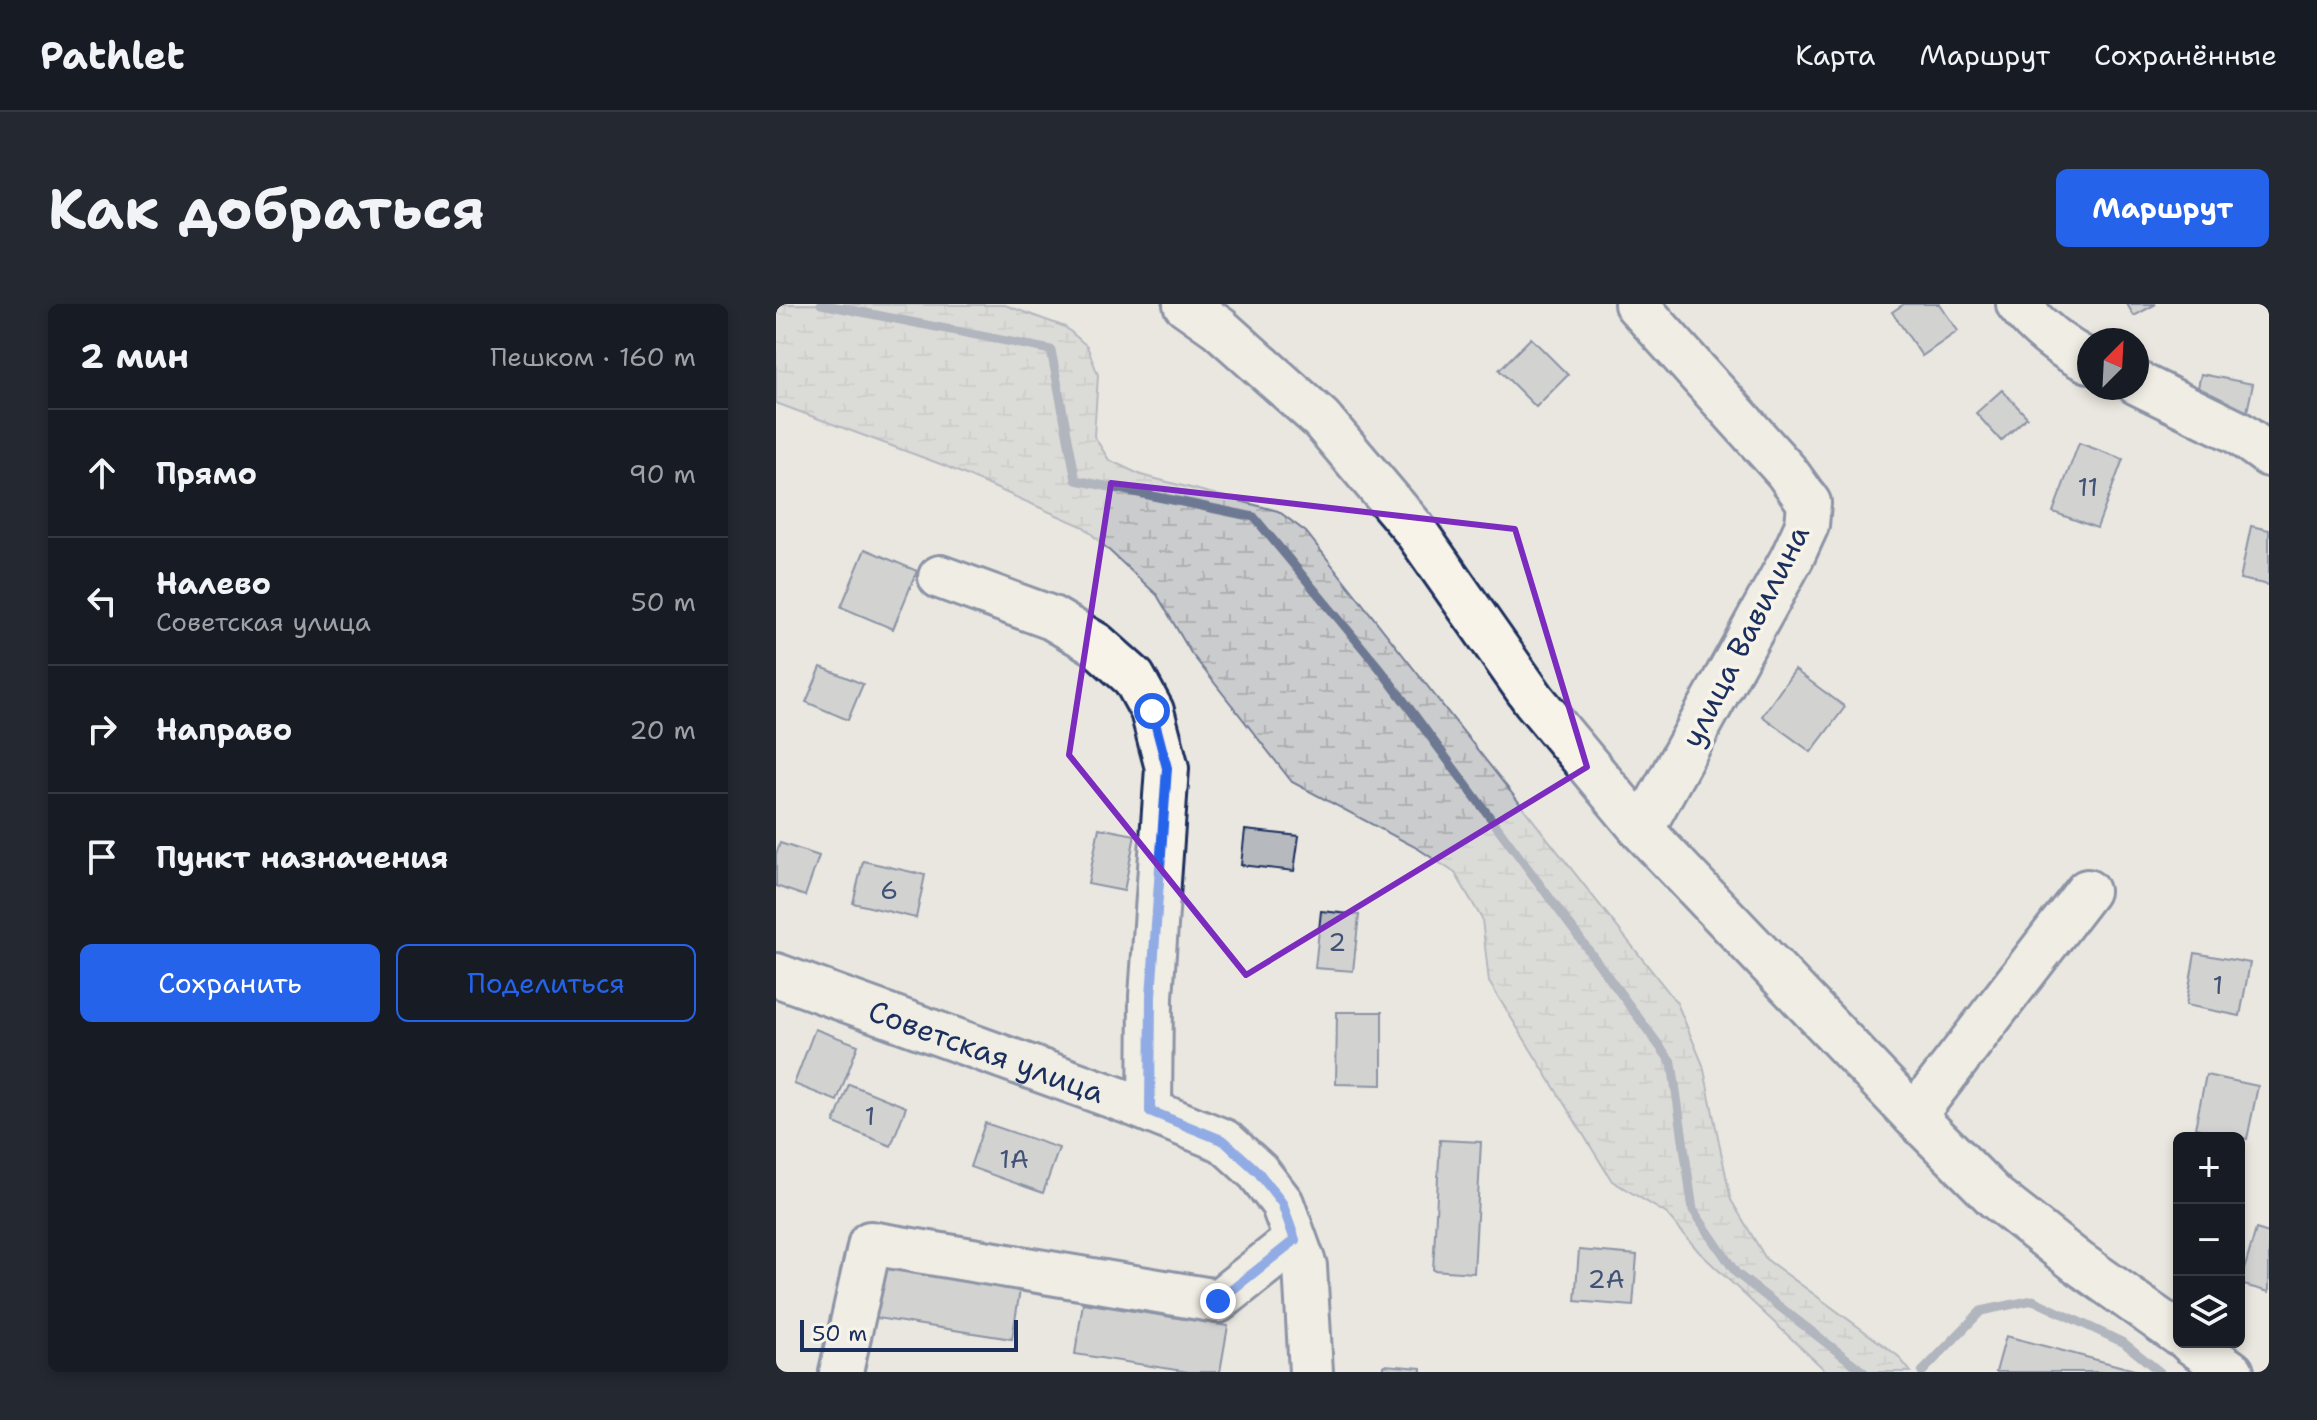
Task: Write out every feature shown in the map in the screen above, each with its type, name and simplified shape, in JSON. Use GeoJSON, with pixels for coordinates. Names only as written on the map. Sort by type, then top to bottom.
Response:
{"type":"FeatureCollection","features":[{"type":"Feature","properties":{"kind":"street"},"geometry":{"type":"LineString","coordinates":[[1185,304],[1219,328],[1321,419],[1414,529],[1534,700],[1642,830],[1914,1116],[1996,1198],[2080,1264],[2173,1330]]}},
{"type":"Feature","properties":{"kind":"street","name":"улица Вавилина"},"geometry":{"type":"LineString","coordinates":[[1636,304],[1786,471],[1809,503],[1807,525],[1792,558],[1642,830]]}},
{"type":"Feature","properties":{"kind":"street"},"geometry":{"type":"LineString","coordinates":[[2018,304],[2029,319],[2077,355]]}},
{"type":"Feature","properties":{"kind":"street"},"geometry":{"type":"LineString","coordinates":[[2149,389],[2237,432],[2269,455]]}},
{"type":"Feature","properties":{"kind":"street"},"geometry":{"type":"LineString","coordinates":[[940,577],[1052,618],[1096,644],[1134,678],[1152,711],[1167,768],[1151,996],[1150,1111]]}},
{"type":"Feature","properties":{"kind":"street"},"geometry":{"type":"LineString","coordinates":[[1914,1116],[2087,891]]}},
{"type":"Feature","properties":{"kind":"street","name":"Советская улица"},"geometry":{"type":"LineString","coordinates":[[776,975],[1150,1111],[1224,1141],[1258,1172],[1282,1203],[1305,1266],[1311,1372]]}},
{"type":"Feature","properties":{"kind":"street"},"geometry":{"type":"LineString","coordinates":[[841,1372],[870,1243],[1218,1301],[1295,1240]]}},
{"type":"Feature","properties":{"kind":"street"},"geometry":{"type":"LineString","coordinates":[[2198,1348],[2232,1372]]}},
{"type":"Feature","properties":{"kind":"highlighted area"},"geometry":{"type":"Polygon","coordinates":[[[1111,483],[1515,529],[1587,767],[1246,975],[1069,755],[1111,483]]]}},
{"type":"Feature","properties":{"kind":"green space"},"geometry":{"type":"Polygon","coordinates":[[[776,304],[1005,305],[1065,327],[1087,346],[1098,375],[1094,436],[1109,460],[1141,475],[1278,511],[1306,532],[1677,1003],[1703,1065],[1731,1200],[1766,1259],[1898,1356],[1911,1372],[1827,1372],[1699,1252],[1667,1214],[1612,1181],[1489,982],[1482,919],[1455,873],[1417,848],[1292,782],[1191,653],[1157,595],[1084,527],[943,465],[776,403],[776,304]]]}},
{"type":"Feature","properties":{"kind":"building"},"geometry":{"type":"Polygon","coordinates":[[[1904,304],[1939,304],[1958,331],[1922,356],[1892,312],[1904,304]]]}},
{"type":"Feature","properties":{"kind":"building"},"geometry":{"type":"Polygon","coordinates":[[[2127,304],[2156,304],[2134,316],[2127,304]]]}},
{"type":"Feature","properties":{"kind":"building"},"geometry":{"type":"Polygon","coordinates":[[[1531,338],[1568,375],[1536,407],[1499,370],[1531,338]]]}},
{"type":"Feature","properties":{"kind":"building"},"geometry":{"type":"Polygon","coordinates":[[[2201,374],[2253,384],[2245,421],[2197,392],[2201,374]]]}},
{"type":"Feature","properties":{"kind":"building"},"geometry":{"type":"Polygon","coordinates":[[[2002,390],[2027,417],[2001,441],[1976,413],[2002,390]]]}},
{"type":"Feature","properties":{"kind":"building"},"geometry":{"type":"Polygon","coordinates":[[[2079,443],[2123,459],[2097,528],[2053,512],[2079,443]]]}},
{"type":"Feature","properties":{"kind":"building"},"geometry":{"type":"Polygon","coordinates":[[[2251,526],[2269,530],[2269,585],[2240,579],[2251,526]]]}},
{"type":"Feature","properties":{"kind":"building"},"geometry":{"type":"Polygon","coordinates":[[[865,549],[917,571],[893,629],[841,607],[865,549]]]}},
{"type":"Feature","properties":{"kind":"building"},"geometry":{"type":"Polygon","coordinates":[[[821,667],[863,684],[848,720],[806,702],[821,667]]]}},
{"type":"Feature","properties":{"kind":"building"},"geometry":{"type":"Polygon","coordinates":[[[1795,670],[1845,707],[1811,752],[1762,716],[1795,670]]]}},
{"type":"Feature","properties":{"kind":"building"},"geometry":{"type":"Polygon","coordinates":[[[1099,828],[1135,835],[1124,891],[1088,884],[1099,828]]]}},
{"type":"Feature","properties":{"kind":"building"},"geometry":{"type":"Polygon","coordinates":[[[1245,830],[1299,836],[1294,871],[1241,865],[1245,830]]]}},
{"type":"Feature","properties":{"kind":"building"},"geometry":{"type":"Polygon","coordinates":[[[780,843],[819,856],[805,896],[776,886],[776,854],[780,843]]]}},
{"type":"Feature","properties":{"kind":"building"},"geometry":{"type":"Polygon","coordinates":[[[863,861],[925,875],[916,918],[853,903],[863,861]]]}},
{"type":"Feature","properties":{"kind":"building"},"geometry":{"type":"Polygon","coordinates":[[[1321,911],[1359,915],[1353,971],[1315,968],[1321,911]]]}},
{"type":"Feature","properties":{"kind":"building"},"geometry":{"type":"Polygon","coordinates":[[[2195,953],[2250,963],[2240,1016],[2186,1005],[2195,953]]]}},
{"type":"Feature","properties":{"kind":"building"},"geometry":{"type":"Polygon","coordinates":[[[1337,1012],[1382,1012],[1382,1085],[1336,1084],[1337,1012]]]}},
{"type":"Feature","properties":{"kind":"building"},"geometry":{"type":"Polygon","coordinates":[[[815,1029],[858,1045],[837,1101],[794,1084],[815,1029]]]}},
{"type":"Feature","properties":{"kind":"building"},"geometry":{"type":"Polygon","coordinates":[[[2206,1075],[2258,1086],[2247,1139],[2245,1132],[2214,1132],[2195,1128],[2206,1075]]]}},
{"type":"Feature","properties":{"kind":"building"},"geometry":{"type":"Polygon","coordinates":[[[849,1084],[906,1107],[891,1146],[834,1123],[849,1084]]]}},
{"type":"Feature","properties":{"kind":"building"},"geometry":{"type":"Polygon","coordinates":[[[985,1123],[1059,1148],[1043,1193],[970,1167],[985,1123]]]}},
{"type":"Feature","properties":{"kind":"building"},"geometry":{"type":"Polygon","coordinates":[[[1440,1140],[1481,1142],[1474,1273],[1433,1270],[1440,1140]]]}},
{"type":"Feature","properties":{"kind":"building"},"geometry":{"type":"Polygon","coordinates":[[[2256,1229],[2269,1233],[2269,1292],[2245,1285],[2245,1267],[2256,1229]]]}},
{"type":"Feature","properties":{"kind":"building"},"geometry":{"type":"Polygon","coordinates":[[[1579,1250],[1637,1255],[1633,1306],[1575,1301],[1579,1250]]]}},
{"type":"Feature","properties":{"kind":"building"},"geometry":{"type":"Polygon","coordinates":[[[877,1267],[1020,1290],[1012,1339],[870,1317],[877,1267]]]}},
{"type":"Feature","properties":{"kind":"building"},"geometry":{"type":"Polygon","coordinates":[[[1083,1303],[1228,1326],[1220,1372],[1189,1372],[1075,1354],[1083,1303]]]}},
{"type":"Feature","properties":{"kind":"building"},"geometry":{"type":"Polygon","coordinates":[[[2006,1336],[2052,1348],[2142,1372],[1996,1372],[2006,1336]]]}},
{"type":"Feature","properties":{"kind":"building"},"geometry":{"type":"Polygon","coordinates":[[[1384,1365],[1421,1368],[1421,1372],[1384,1372],[1384,1365]]]}},
{"type":"Feature","properties":{"kind":"waterway"},"geometry":{"type":"LineString","coordinates":[[821,304],[1051,350],[1076,480],[1254,517],[1381,670],[1672,1063],[1693,1210],[1736,1273],[1864,1372]]}},
{"type":"Feature","properties":{"kind":"waterway"},"geometry":{"type":"LineString","coordinates":[[1922,1372],[1981,1311],[2033,1300],[2124,1343],[2160,1372]]}},
{"type":"Feature","properties":{"kind":"route"},"geometry":{"type":"LineString","coordinates":[[1152,711],[1167,768],[1151,996],[1150,1111],[1224,1141],[1258,1172],[1282,1203],[1295,1240],[1218,1301]]}}]}
